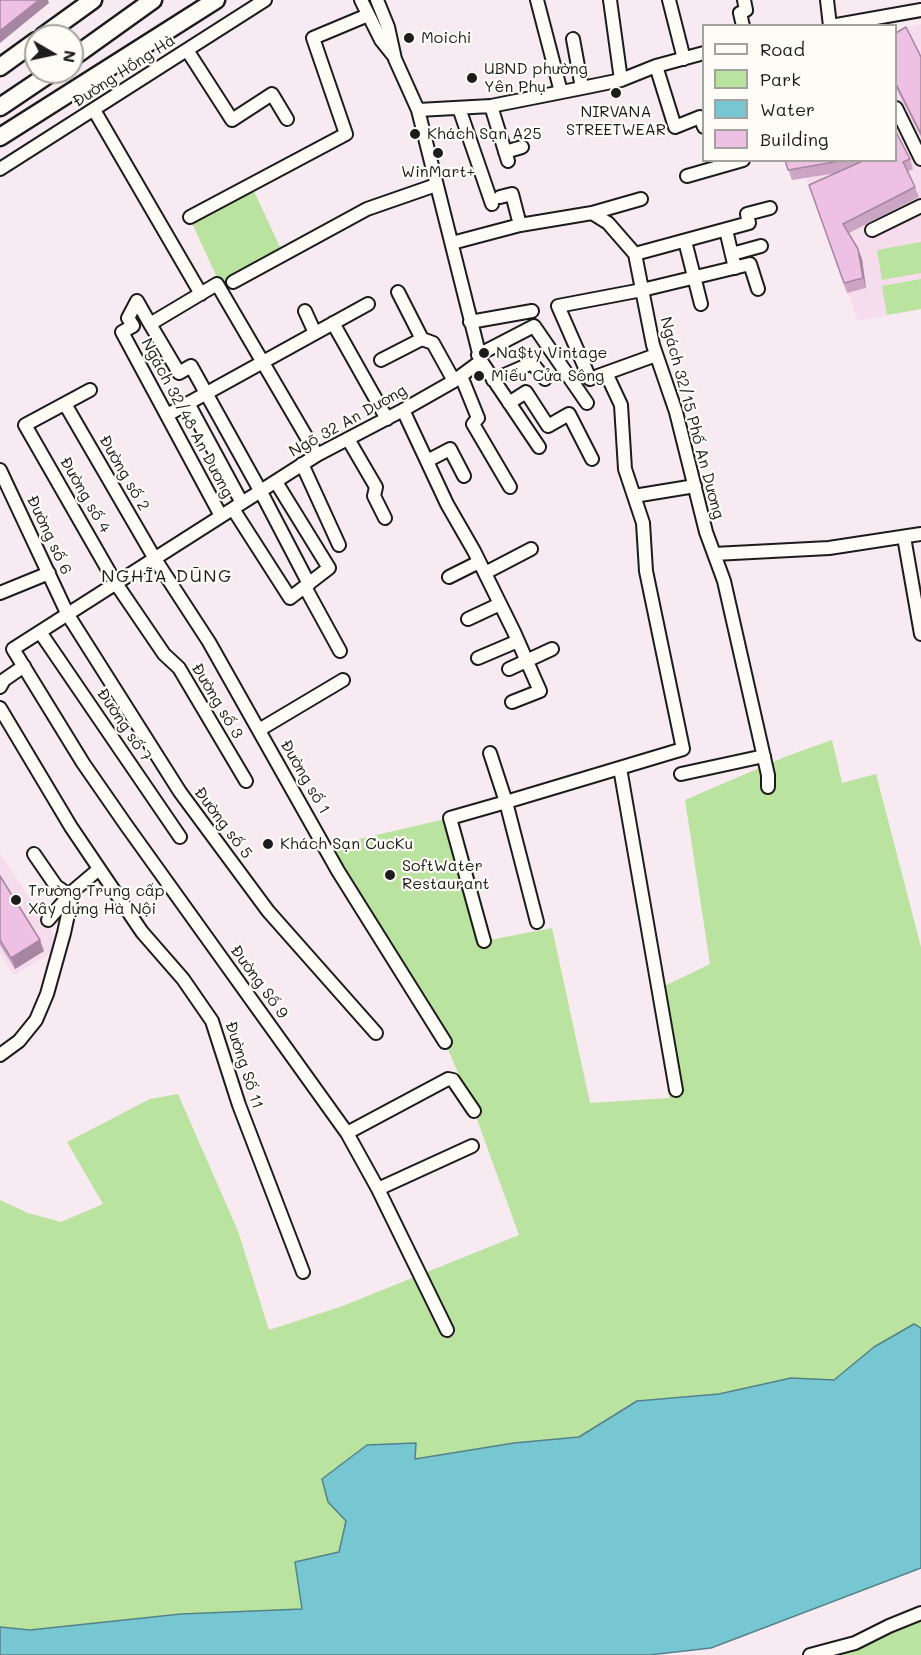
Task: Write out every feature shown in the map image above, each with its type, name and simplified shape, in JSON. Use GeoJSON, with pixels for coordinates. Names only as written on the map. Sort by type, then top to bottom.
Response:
{"type":"FeatureCollection","features":[{"type":"Feature","properties":{"kind":"main road"},"geometry":{"type":"LineString","coordinates":[[60,24],[93,0]]}},
{"type":"Feature","properties":{"kind":"main road"},"geometry":{"type":"LineString","coordinates":[[84,49],[153,0]]}},
{"type":"Feature","properties":{"kind":"main road"},"geometry":{"type":"LineString","coordinates":[[0,137],[216,0]]}},
{"type":"Feature","properties":{"kind":"main road"},"geometry":{"type":"LineString","coordinates":[[0,67],[24,50]]}},
{"type":"Feature","properties":{"kind":"main road"},"geometry":{"type":"LineString","coordinates":[[0,107],[34,84]]}},
{"type":"Feature","properties":{"kind":"street","name":"Đường Hồng Hà"},"geometry":{"type":"LineString","coordinates":[[0,169],[265,0]]}},
{"type":"Feature","properties":{"kind":"street"},"geometry":{"type":"LineString","coordinates":[[361,0],[381,40],[395,59]]}},
{"type":"Feature","properties":{"kind":"street"},"geometry":{"type":"LineString","coordinates":[[377,0],[388,27],[395,59],[418,110],[479,358],[539,447]]}},
{"type":"Feature","properties":{"kind":"street"},"geometry":{"type":"LineString","coordinates":[[537,0],[561,92]]}},
{"type":"Feature","properties":{"kind":"street"},"geometry":{"type":"LineString","coordinates":[[610,0],[621,80]]}},
{"type":"Feature","properties":{"kind":"street"},"geometry":{"type":"LineString","coordinates":[[669,0],[684,59]]}},
{"type":"Feature","properties":{"kind":"street"},"geometry":{"type":"LineString","coordinates":[[742,24],[740,13],[746,10],[744,0]]}},
{"type":"Feature","properties":{"kind":"street"},"geometry":{"type":"LineString","coordinates":[[827,0],[830,24]]}},
{"type":"Feature","properties":{"kind":"street"},"geometry":{"type":"LineString","coordinates":[[853,23],[919,7]]}},
{"type":"Feature","properties":{"kind":"street"},"geometry":{"type":"LineString","coordinates":[[190,217],[346,134],[313,38],[368,15]]}},
{"type":"Feature","properties":{"kind":"street"},"geometry":{"type":"LineString","coordinates":[[573,39],[582,88]]}},
{"type":"Feature","properties":{"kind":"street"},"geometry":{"type":"LineString","coordinates":[[187,50],[232,120],[272,94],[287,119]]}},
{"type":"Feature","properties":{"kind":"street"},"geometry":{"type":"LineString","coordinates":[[418,110],[491,106],[621,80],[656,66],[702,54]]}},
{"type":"Feature","properties":{"kind":"street"},"geometry":{"type":"LineString","coordinates":[[656,66],[675,127],[700,117],[702,122]]}},
{"type":"Feature","properties":{"kind":"street"},"geometry":{"type":"LineString","coordinates":[[491,106],[507,157],[522,147]]}},
{"type":"Feature","properties":{"kind":"street"},"geometry":{"type":"LineString","coordinates":[[459,108],[496,200],[512,194],[520,225]]}},
{"type":"Feature","properties":{"kind":"street"},"geometry":{"type":"LineString","coordinates":[[94,110],[201,294]]}},
{"type":"Feature","properties":{"kind":"street"},"geometry":{"type":"LineString","coordinates":[[897,110],[921,159]]}},
{"type":"Feature","properties":{"kind":"street"},"geometry":{"type":"LineString","coordinates":[[687,176],[717,164]]}},
{"type":"Feature","properties":{"kind":"street"},"geometry":{"type":"LineString","coordinates":[[233,282],[367,209],[436,185]]}},
{"type":"Feature","properties":{"kind":"street"},"geometry":{"type":"LineString","coordinates":[[452,243],[520,225],[592,213],[642,200]]}},
{"type":"Feature","properties":{"kind":"street"},"geometry":{"type":"LineString","coordinates":[[872,230],[921,206]]}},
{"type":"Feature","properties":{"kind":"street"},"geometry":{"type":"LineString","coordinates":[[592,213],[608,223],[635,254],[749,223],[747,214],[770,208]]}},
{"type":"Feature","properties":{"kind":"street"},"geometry":{"type":"LineString","coordinates":[[726,230],[735,268]]}},
{"type":"Feature","properties":{"kind":"street"},"geometry":{"type":"LineString","coordinates":[[685,241],[701,304]]}},
{"type":"Feature","properties":{"kind":"street"},"geometry":{"type":"LineString","coordinates":[[732,254],[761,246]]}},
{"type":"Feature","properties":{"kind":"street","name":"Ngách 32/15 Phố An Dương"},"geometry":{"type":"LineString","coordinates":[[635,254],[656,355],[676,412],[706,532],[724,580],[764,756],[768,787]]}},
{"type":"Feature","properties":{"kind":"street"},"geometry":{"type":"LineString","coordinates":[[591,379],[558,306],[642,290],[750,264],[759,290]]}},
{"type":"Feature","properties":{"kind":"street"},"geometry":{"type":"LineString","coordinates":[[317,455],[217,284],[150,324],[179,373],[191,366],[261,492],[340,651]]}},
{"type":"Feature","properties":{"kind":"street"},"geometry":{"type":"LineString","coordinates":[[398,292],[422,339],[433,343],[457,378],[478,418],[473,424],[510,486]]}},
{"type":"Feature","properties":{"kind":"street","name":"Ngách 32/48 An Dương"},"geometry":{"type":"LineString","coordinates":[[150,324],[137,302],[128,318],[133,326],[122,332],[221,516]]}},
{"type":"Feature","properties":{"kind":"street"},"geometry":{"type":"LineString","coordinates":[[167,415],[368,304]]}},
{"type":"Feature","properties":{"kind":"street"},"geometry":{"type":"LineString","coordinates":[[470,321],[532,311]]}},
{"type":"Feature","properties":{"kind":"street"},"geometry":{"type":"LineString","coordinates":[[305,312],[315,333]]}},
{"type":"Feature","properties":{"kind":"street"},"geometry":{"type":"LineString","coordinates":[[333,323],[387,419]]}},
{"type":"Feature","properties":{"kind":"street","name":"Ngõ 32 An Dương"},"geometry":{"type":"LineString","coordinates":[[13,649],[302,464],[387,419],[457,378],[479,358],[534,326],[576,385]]}},
{"type":"Feature","properties":{"kind":"street"},"geometry":{"type":"LineString","coordinates":[[381,360],[422,339]]}},
{"type":"Feature","properties":{"kind":"street"},"geometry":{"type":"LineString","coordinates":[[587,403],[576,385],[656,355]]}},
{"type":"Feature","properties":{"kind":"street"},"geometry":{"type":"LineString","coordinates":[[493,380],[532,363],[545,379]]}},
{"type":"Feature","properties":{"kind":"street"},"geometry":{"type":"LineString","coordinates":[[484,941],[450,818],[683,749],[646,571],[643,523],[624,469],[621,405],[606,373]]}},
{"type":"Feature","properties":{"kind":"street"},"geometry":{"type":"LineString","coordinates":[[64,404],[90,390]]}},
{"type":"Feature","properties":{"kind":"street"},"geometry":{"type":"LineString","coordinates":[[508,403],[526,392],[548,426],[569,414],[592,459]]}},
{"type":"Feature","properties":{"kind":"street"},"geometry":{"type":"LineString","coordinates":[[188,403],[237,506],[290,598],[329,568],[276,482]]}},
{"type":"Feature","properties":{"kind":"street","name":"Đường số 4"},"geometry":{"type":"LineString","coordinates":[[64,404],[25,425],[115,582]]}},
{"type":"Feature","properties":{"kind":"street","name":"Đường số 2"},"geometry":{"type":"LineString","coordinates":[[64,404],[155,559]]}},
{"type":"Feature","properties":{"kind":"street"},"geometry":{"type":"LineString","coordinates":[[403,410],[447,504],[500,604],[540,691],[512,702]]}},
{"type":"Feature","properties":{"kind":"street"},"geometry":{"type":"LineString","coordinates":[[348,439],[376,487],[374,496],[385,518]]}},
{"type":"Feature","properties":{"kind":"street"},"geometry":{"type":"LineString","coordinates":[[427,461],[450,449],[464,476]]}},
{"type":"Feature","properties":{"kind":"street"},"geometry":{"type":"LineString","coordinates":[[302,464],[339,545]]}},
{"type":"Feature","properties":{"kind":"street","name":"Đường số 6"},"geometry":{"type":"LineString","coordinates":[[0,470],[68,615]]}},
{"type":"Feature","properties":{"kind":"street"},"geometry":{"type":"LineString","coordinates":[[634,496],[695,486]]}},
{"type":"Feature","properties":{"kind":"street"},"geometry":{"type":"LineString","coordinates":[[714,554],[829,548],[921,534]]}},
{"type":"Feature","properties":{"kind":"street"},"geometry":{"type":"LineString","coordinates":[[904,537],[921,634]]}},
{"type":"Feature","properties":{"kind":"street"},"geometry":{"type":"LineString","coordinates":[[449,577],[482,568],[531,549]]}},
{"type":"Feature","properties":{"kind":"street","name":"Đường số 1"},"geometry":{"type":"LineString","coordinates":[[155,559],[209,642],[338,870],[445,1042]]}},
{"type":"Feature","properties":{"kind":"street"},"geometry":{"type":"LineString","coordinates":[[0,593],[49,573]]}},
{"type":"Feature","properties":{"kind":"street","name":"Đường số 3"},"geometry":{"type":"LineString","coordinates":[[115,582],[164,654],[179,668],[246,781]]}},
{"type":"Feature","properties":{"kind":"street"},"geometry":{"type":"LineString","coordinates":[[468,619],[500,604]]}},
{"type":"Feature","properties":{"kind":"street","name":"Đường số 5"},"geometry":{"type":"LineString","coordinates":[[68,615],[180,792],[268,910],[376,1033]]}},
{"type":"Feature","properties":{"kind":"street","name":"Đường số 7"},"geometry":{"type":"LineString","coordinates":[[40,632],[180,837]]}},
{"type":"Feature","properties":{"kind":"street"},"geometry":{"type":"LineString","coordinates":[[478,658],[518,641]]}},
{"type":"Feature","properties":{"kind":"street","name":"Đường Số 9"},"geometry":{"type":"LineString","coordinates":[[13,649],[83,763],[347,1133],[378,1189],[447,1330]]}},
{"type":"Feature","properties":{"kind":"street"},"geometry":{"type":"LineString","coordinates":[[509,669],[552,649]]}},
{"type":"Feature","properties":{"kind":"street"},"geometry":{"type":"LineString","coordinates":[[0,687],[4,680],[24,666]]}},
{"type":"Feature","properties":{"kind":"street"},"geometry":{"type":"LineString","coordinates":[[259,730],[344,680]]}},
{"type":"Feature","properties":{"kind":"street","name":"Đường Số 11"},"geometry":{"type":"LineString","coordinates":[[0,708],[71,827],[99,869],[142,932],[183,979],[212,1021],[239,1105],[303,1272]]}},
{"type":"Feature","properties":{"kind":"street"},"geometry":{"type":"LineString","coordinates":[[490,753],[506,802],[537,922]]}},
{"type":"Feature","properties":{"kind":"street"},"geometry":{"type":"LineString","coordinates":[[681,774],[764,756]]}},
{"type":"Feature","properties":{"kind":"street"},"geometry":{"type":"LineString","coordinates":[[620,768],[676,1090]]}},
{"type":"Feature","properties":{"kind":"street"},"geometry":{"type":"LineString","coordinates":[[34,854],[56,886],[71,893]]}},
{"type":"Feature","properties":{"kind":"street"},"geometry":{"type":"LineString","coordinates":[[48,920],[71,893],[99,869]]}},
{"type":"Feature","properties":{"kind":"street"},"geometry":{"type":"LineString","coordinates":[[0,1055],[19,1041],[36,1020],[47,994],[64,933],[71,893]]}},
{"type":"Feature","properties":{"kind":"street"},"geometry":{"type":"LineString","coordinates":[[347,1133],[448,1079],[453,1080],[474,1111]]}},
{"type":"Feature","properties":{"kind":"street"},"geometry":{"type":"LineString","coordinates":[[378,1189],[472,1146]]}},
{"type":"Feature","properties":{"kind":"street"},"geometry":{"type":"LineString","coordinates":[[810,1655],[855,1643],[889,1626],[921,1614]]}},
{"type":"Feature","properties":{"kind":"shaded area"},"geometry":{"type":"Polygon","coordinates":[[[921,24],[921,309],[858,321],[806,178],[792,180],[786,162],[897,162],[897,29],[921,24]]]}},
{"type":"Feature","properties":{"kind":"shaded area","name":"Trường Trung cấp Xây dựng Hà Nội"},"geometry":{"type":"Polygon","coordinates":[[[0,853],[62,947],[14,975],[0,953],[0,853]]]}},
{"type":"Feature","properties":{"kind":"green space"},"geometry":{"type":"Polygon","coordinates":[[[254,191],[284,256],[221,286],[191,221],[254,191]]]}},
{"type":"Feature","properties":{"kind":"green space"},"geometry":{"type":"Polygon","coordinates":[[[921,242],[921,273],[882,280],[877,250],[921,242]]]}},
{"type":"Feature","properties":{"kind":"green space"},"geometry":{"type":"Polygon","coordinates":[[[921,279],[921,309],[887,315],[882,286],[921,279]]]}},
{"type":"Feature","properties":{"kind":"green space"},"geometry":{"type":"Polygon","coordinates":[[[832,740],[842,783],[876,774],[921,947],[921,1328],[914,1324],[874,1347],[834,1380],[791,1378],[719,1394],[637,1401],[579,1437],[514,1443],[414,1460],[416,1443],[328,1502],[346,1521],[339,1552],[303,1609],[181,1614],[30,1630],[0,1627],[0,1200],[28,1213],[61,1222],[103,1204],[67,1142],[150,1099],[178,1094],[238,1231],[269,1330],[340,1307],[519,1235],[474,1111],[445,1042],[325,847],[445,819],[484,941],[552,928],[590,1103],[669,1098],[652,992],[710,964],[685,800],[787,756],[832,740]]]}},
{"type":"Feature","properties":{"kind":"green space"},"geometry":{"type":"Polygon","coordinates":[[[921,1610],[921,1655],[803,1655],[921,1610]]]}},
{"type":"Feature","properties":{"kind":"water"},"geometry":{"type":"Polygon","coordinates":[[[914,1324],[921,1328],[921,1568],[711,1648],[649,1655],[0,1655],[0,1627],[30,1630],[181,1614],[302,1609],[295,1562],[339,1552],[346,1521],[328,1502],[322,1479],[367,1445],[416,1443],[415,1459],[514,1443],[579,1437],[637,1401],[719,1394],[791,1378],[834,1380],[874,1347],[914,1324]]]}},
{"type":"Feature","properties":{"kind":"building"},"geometry":{"type":"Polygon","coordinates":[[[0,0],[39,0],[0,31],[0,0]]]}},
{"type":"Feature","properties":{"kind":"building"},"geometry":{"type":"Polygon","coordinates":[[[906,27],[921,57],[921,134],[897,86],[897,32],[906,27]]]}},
{"type":"Feature","properties":{"kind":"building"},"geometry":{"type":"Polygon","coordinates":[[[897,134],[910,159],[903,162],[915,187],[843,224],[858,249],[863,278],[844,283],[809,185],[861,162],[897,162],[897,134]]]}},
{"type":"Feature","properties":{"kind":"building"},"geometry":{"type":"Polygon","coordinates":[[[786,162],[834,162],[788,170],[786,162]]]}},
{"type":"Feature","properties":{"kind":"building"},"geometry":{"type":"Polygon","coordinates":[[[0,876],[40,940],[11,958],[0,940],[0,876]]]}},
{"type":"Feature","properties":{"kind":"place","name":"Moichi"},"geometry":{"type":"Point","coordinates":[409,38]}},
{"type":"Feature","properties":{"kind":"place","name":"UBND phường Yên Phụ"},"geometry":{"type":"Point","coordinates":[472,78]}},
{"type":"Feature","properties":{"kind":"place","name":"NIRVANA STREETWEAR"},"geometry":{"type":"Point","coordinates":[616,93]}},
{"type":"Feature","properties":{"kind":"place","name":"Khách Sạn A25"},"geometry":{"type":"Point","coordinates":[415,134]}},
{"type":"Feature","properties":{"kind":"place","name":"WinMart+"},"geometry":{"type":"Point","coordinates":[438,153]}},
{"type":"Feature","properties":{"kind":"place","name":"Na$ty Vintage"},"geometry":{"type":"Point","coordinates":[484,353]}},
{"type":"Feature","properties":{"kind":"place","name":"Miếu Cửa Sông"},"geometry":{"type":"Point","coordinates":[479,376]}},
{"type":"Feature","properties":{"kind":"place","name":"Khách Sạn CucKu"},"geometry":{"type":"Point","coordinates":[268,844]}},
{"type":"Feature","properties":{"kind":"place","name":"SoftWater Restaurant"},"geometry":{"type":"Point","coordinates":[390,875]}},
{"type":"Feature","properties":{"kind":"place","name":"Trường Trung cấp Xây dựng Hà Nội"},"geometry":{"type":"Point","coordinates":[16,900]}},
{"type":"Feature","properties":{"kind":"district","name":"NGHĨA DŨNG"},"geometry":{"type":"Point","coordinates":[167,576]}}]}
